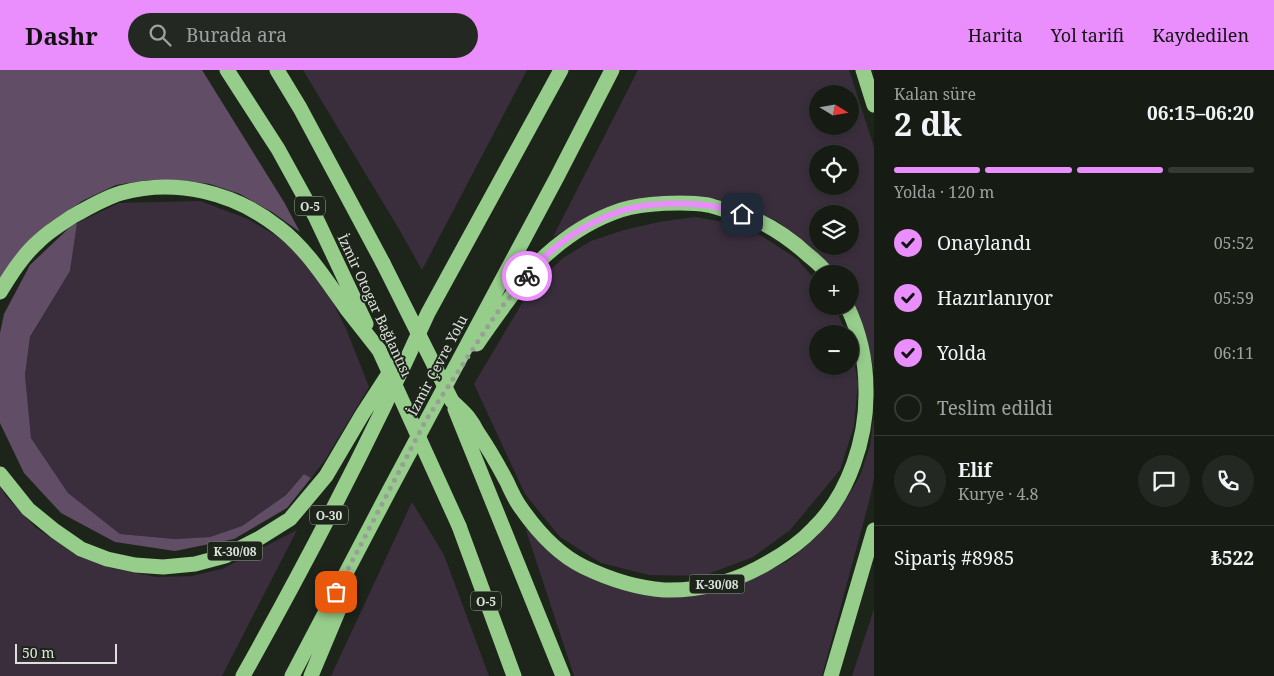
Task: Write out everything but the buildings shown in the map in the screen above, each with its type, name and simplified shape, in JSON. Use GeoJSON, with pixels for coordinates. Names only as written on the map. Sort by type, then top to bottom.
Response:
{"type":"FeatureCollection","features":[{"type":"Feature","properties":{"kind":"highway","name":"İzmir Otogar Bağlantısı"},"geometry":{"type":"LineString","coordinates":[[227,70],[278,149],[316,218],[379,350],[458,526],[514,676]]}},
{"type":"Feature","properties":{"kind":"highway","name":"İzmir Otogar Bağlantısı"},"geometry":{"type":"LineString","coordinates":[[277,70],[300,108],[383,263],[452,401]]}},
{"type":"Feature","properties":{"kind":"highway","name":"İzmir Çevre Yolu"},"geometry":{"type":"LineString","coordinates":[[242,676],[285,600],[358,459],[428,313],[562,70]]}},
{"type":"Feature","properties":{"kind":"highway","name":"İzmir Çevre Yolu"},"geometry":{"type":"LineString","coordinates":[[292,676],[612,70]]}},
{"type":"Feature","properties":{"kind":"highway"},"geometry":{"type":"LineString","coordinates":[[863,70],[874,106]]}},
{"type":"Feature","properties":{"kind":"highway"},"geometry":{"type":"LineString","coordinates":[[0,292],[17,264],[38,241],[88,207],[119,194],[144,188],[168,187],[191,189],[222,196],[251,208],[279,227],[300,246],[379,350]]}},
{"type":"Feature","properties":{"kind":"highway"},"geometry":{"type":"LineString","coordinates":[[426,420],[496,314],[545,255],[592,223],[622,210],[676,203],[706,205],[742,214],[770,226],[794,242],[820,265]]}},
{"type":"Feature","properties":{"kind":"highway","name":"K-30/08"},"geometry":{"type":"LineString","coordinates":[[452,401],[468,416],[493,456],[520,508],[540,532],[562,553],[582,566],[610,578],[638,586],[663,590],[691,589],[714,585],[750,573],[799,542],[816,527],[835,501],[852,470],[862,439],[867,408],[866,376],[862,348],[851,315]]}},
{"type":"Feature","properties":{"kind":"highway","name":"K-30/08"},"geometry":{"type":"LineString","coordinates":[[0,474],[28,509],[55,531],[81,549],[107,559],[135,565],[163,567],[195,564],[225,556],[258,539],[290,519],[326,476],[393,367],[410,352]]}},
{"type":"Feature","properties":{"kind":"highway","name":"O-5"},"geometry":{"type":"LineString","coordinates":[[452,401],[562,676]]}},
{"type":"Feature","properties":{"kind":"highway"},"geometry":{"type":"LineString","coordinates":[[311,676],[389,491]]}},
{"type":"Feature","properties":{"kind":"highway"},"geometry":{"type":"LineString","coordinates":[[831,676],[874,530]]}},
{"type":"Feature","properties":{"kind":"shaded area"},"geometry":{"type":"Polygon","coordinates":[[[0,70],[202,70],[284,202],[300,232],[272,212],[240,194],[210,184],[180,180],[147,180],[116,185],[84,200],[49,223],[14,259],[0,281],[0,70]]]}},
{"type":"Feature","properties":{"kind":"shaded area"},"geometry":{"type":"Polygon","coordinates":[[[303,70],[527,70],[422,270],[399,229],[303,70]]]}},
{"type":"Feature","properties":{"kind":"shaded area"},"geometry":{"type":"Polygon","coordinates":[[[638,70],[849,70],[854,85],[809,85],[809,135],[859,135],[859,101],[874,147],[874,371],[866,334],[858,315],[859,265],[827,265],[818,255],[859,255],[859,205],[809,205],[809,246],[777,221],[746,208],[716,199],[680,195],[636,200],[592,215],[553,237],[638,70]]]}},
{"type":"Feature","properties":{"kind":"shaded area"},"geometry":{"type":"Polygon","coordinates":[[[200,201],[248,219],[285,241],[324,284],[347,331],[369,387],[325,460],[311,478],[304,474],[286,495],[242,526],[210,537],[175,539],[120,534],[68,493],[31,438],[25,375],[30,338],[70,271],[77,223],[119,203],[200,201]]]}},
{"type":"Feature","properties":{"kind":"shaded area"},"geometry":{"type":"Polygon","coordinates":[[[695,217],[730,223],[760,235],[797,259],[809,273],[809,315],[838,315],[843,325],[809,325],[809,375],[857,375],[858,382],[854,426],[840,470],[790,530],[753,557],[703,576],[649,575],[601,563],[560,537],[525,494],[474,384],[531,288],[563,258],[591,241],[624,230],[659,222],[695,217]]]}},
{"type":"Feature","properties":{"kind":"shaded area"},"geometry":{"type":"Polygon","coordinates":[[[77,223],[70,271],[30,337],[25,375],[31,438],[68,493],[120,534],[175,539],[210,537],[242,526],[286,495],[304,474],[311,478],[287,508],[234,539],[175,551],[115,542],[61,513],[24,473],[0,423],[0,333],[4,314],[30,265],[70,227],[77,223]]]}},
{"type":"Feature","properties":{"kind":"shaded area"},"geometry":{"type":"Polygon","coordinates":[[[874,415],[874,478],[822,676],[574,676],[525,527],[544,548],[562,561],[659,597],[748,580],[788,561],[812,541],[842,506],[860,476],[870,446],[874,415]]]}},
{"type":"Feature","properties":{"kind":"shaded area"},"geometry":{"type":"Polygon","coordinates":[[[0,485],[5,495],[35,527],[76,555],[111,568],[156,577],[192,576],[222,569],[297,530],[222,676],[0,676],[0,485]]]}},
{"type":"Feature","properties":{"kind":"shaded area"},"geometry":{"type":"Polygon","coordinates":[[[412,502],[444,555],[489,676],[331,676],[412,502]]]}},
{"type":"Feature","properties":{"kind":"shaded area"},"geometry":{"type":"Polygon","coordinates":[[[874,609],[874,676],[852,676],[874,609]]]}},
{"type":"Feature","properties":{"kind":"way so far"},"geometry":{"type":"LineString","coordinates":[[336,592],[426,420],[496,314],[527,276]]}},
{"type":"Feature","properties":{"kind":"route"},"geometry":{"type":"LineString","coordinates":[[527,276],[545,255],[569,237],[592,223],[622,210],[676,203],[706,205],[742,214]]}}]}
